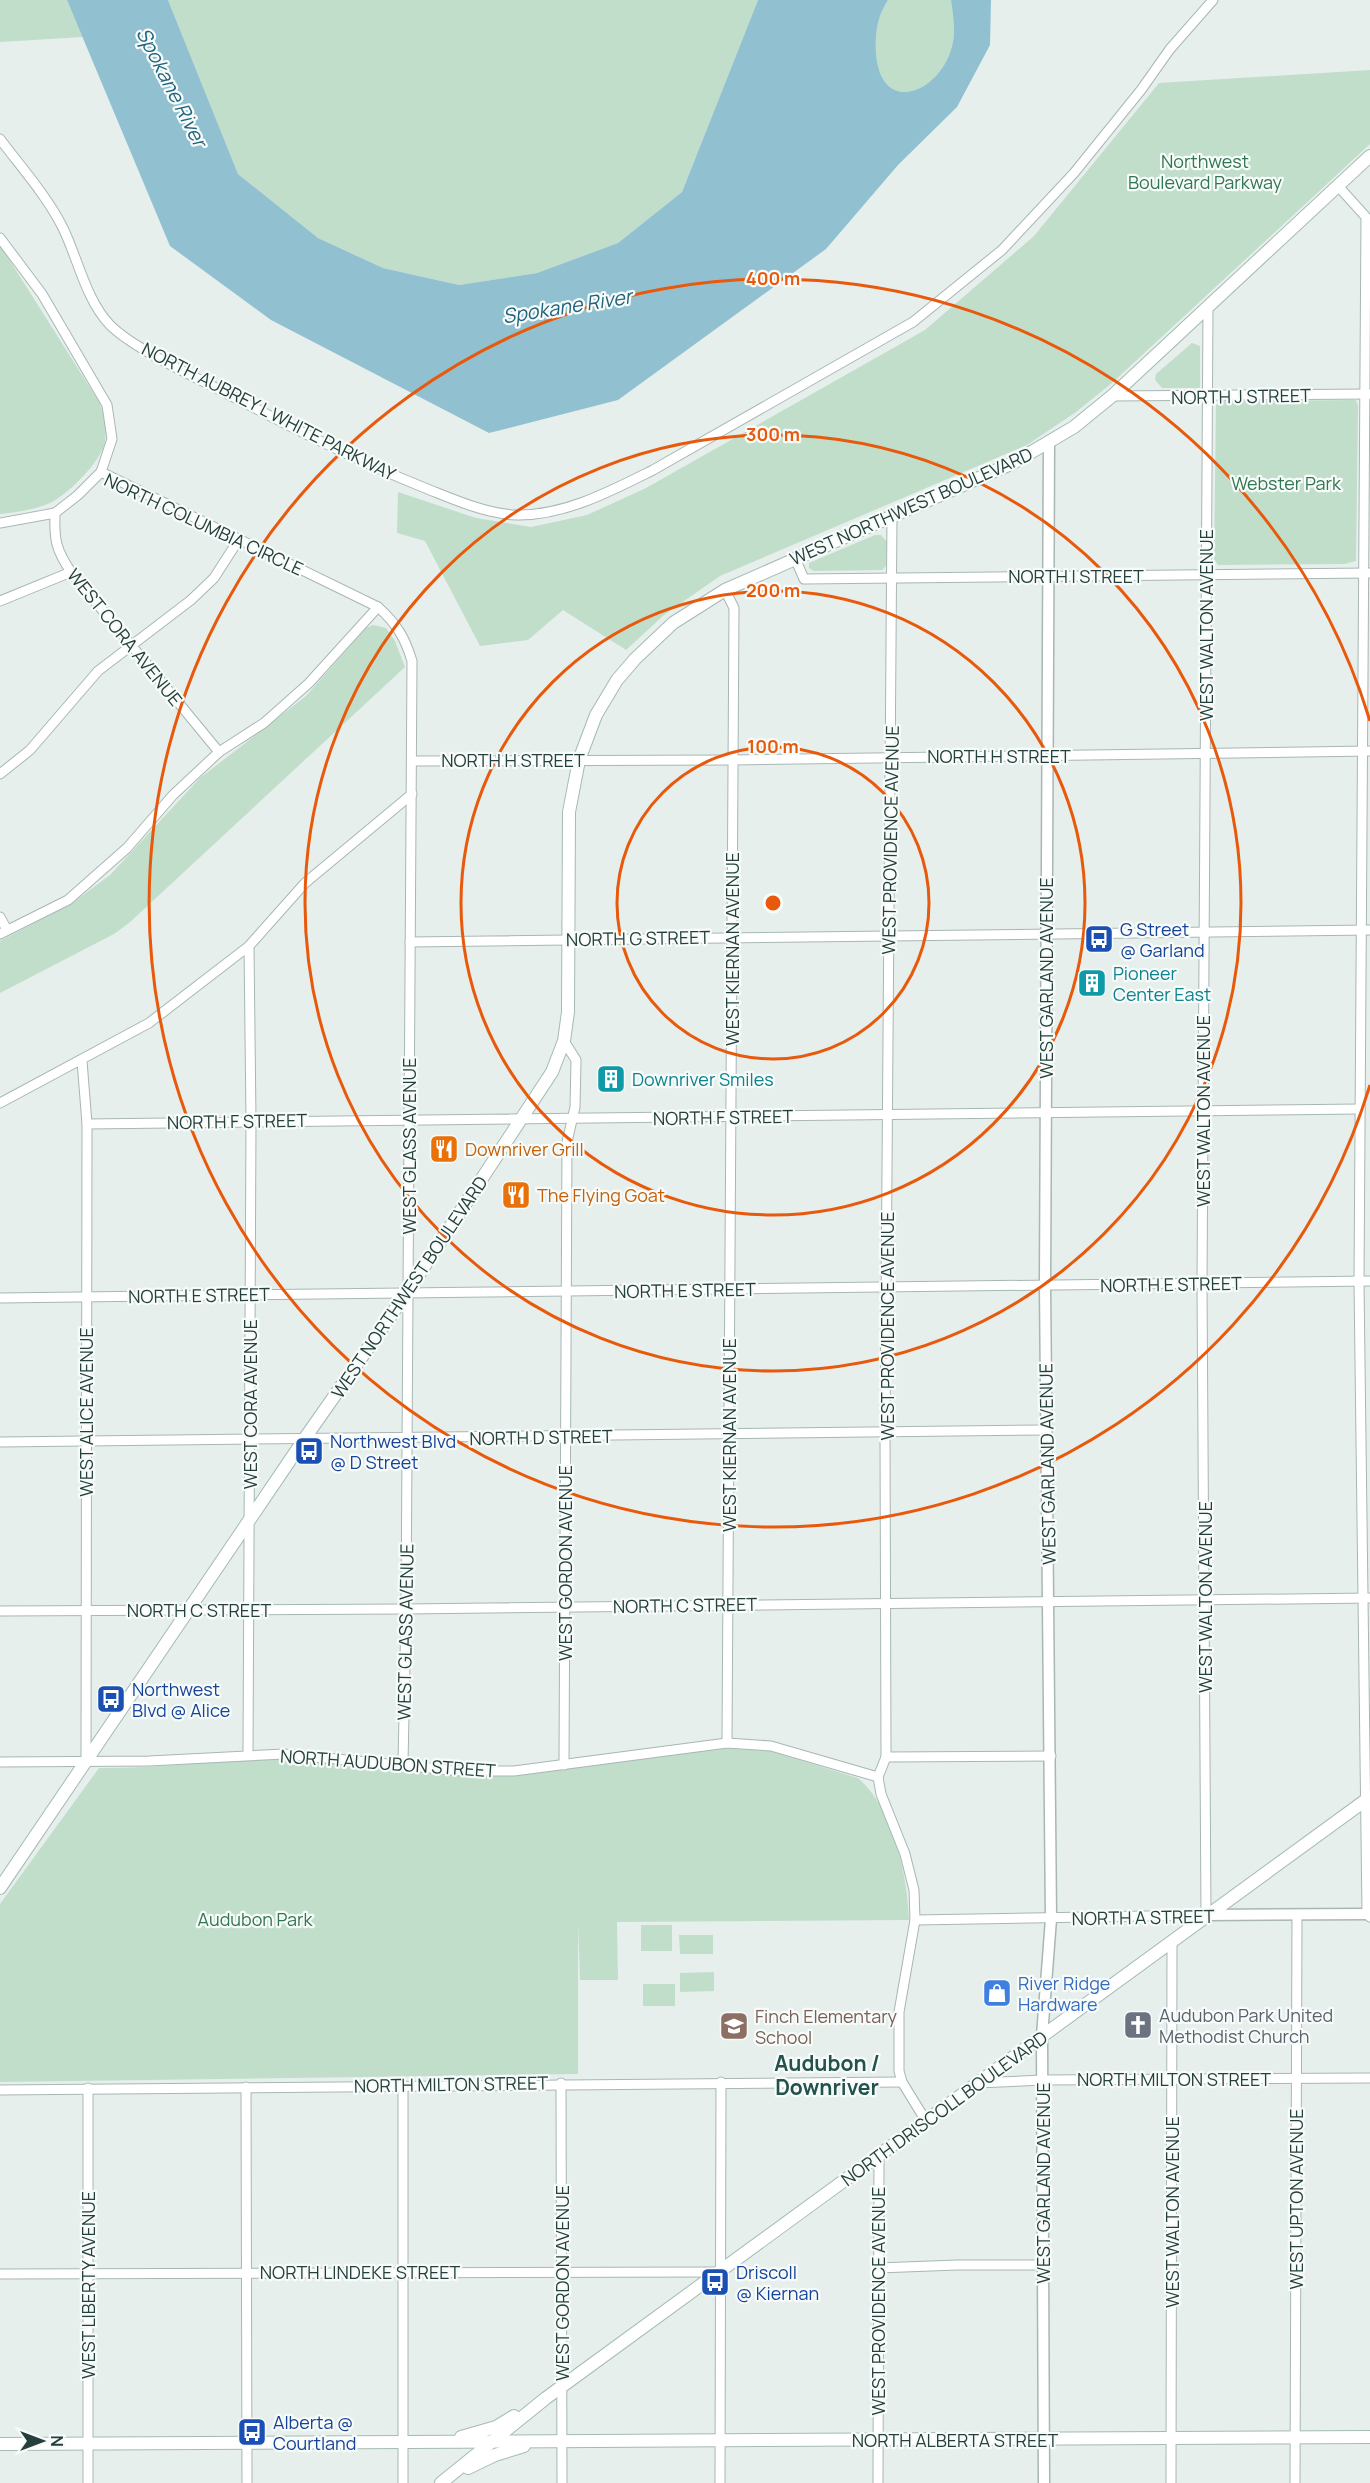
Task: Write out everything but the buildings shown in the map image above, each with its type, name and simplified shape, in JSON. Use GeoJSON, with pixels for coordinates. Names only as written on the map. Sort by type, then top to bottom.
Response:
{"type":"FeatureCollection","features":[{"type":"Feature","properties":{"kind":"main road","name":"WEST NORTHWEST BOULEVARD"},"geometry":{"type":"LineString","coordinates":[[0,1888],[305,1438],[408,1291],[552,1072],[564,1041],[568,1012],[569,812],[579,760],[596,715],[617,680],[635,659],[673,623],[725,590],[1013,463],[1049,444],[1112,396],[1370,156]]}},
{"type":"Feature","properties":{"kind":"main road","name":"NORTH DRISCOLL BOULEVARD"},"geometry":{"type":"LineString","coordinates":[[443,2481],[562,2386],[1368,1798]]}},
{"type":"Feature","properties":{"kind":"main road","name":"NORTH DRISCOLL BOULEVARD"},"geometry":{"type":"LineString","coordinates":[[424,2443],[474,2434],[496,2427],[546,2398]]}},
{"type":"Feature","properties":{"kind":"main road","name":"NORTH ALBERTA STREET"},"geometry":{"type":"LineString","coordinates":[[0,2444],[1370,2437]]}},
{"type":"Feature","properties":{"kind":"main road","name":"NORTH ALBERTA STREET"},"geometry":{"type":"LineString","coordinates":[[443,2481],[495,2455],[540,2442]]}},
{"type":"Feature","properties":{"kind":"street","name":"NORTH AUBREY L WHITE PARKWAY"},"geometry":{"type":"LineString","coordinates":[[0,139],[62,225],[98,309],[110,325],[128,339],[205,382],[379,469],[457,501],[515,515],[541,513],[563,508],[615,489],[653,470],[913,322],[1002,250],[1074,173],[1141,90],[1170,49],[1213,0]]}},
{"type":"Feature","properties":{"kind":"street"},"geometry":{"type":"LineString","coordinates":[[1338,186],[1368,217],[1366,930],[1360,1109],[1359,1282],[1366,1598],[1369,1915]]}},
{"type":"Feature","properties":{"kind":"street"},"geometry":{"type":"LineString","coordinates":[[0,238],[42,294],[107,405],[112,439],[101,472]]}},
{"type":"Feature","properties":{"kind":"street","name":"WEST WALTON AVENUE"},"geometry":{"type":"LineString","coordinates":[[1206,1915],[1203,1110],[1208,307]]}},
{"type":"Feature","properties":{"kind":"street","name":"NORTH J STREET"},"geometry":{"type":"LineString","coordinates":[[1112,396],[1367,394]]}},
{"type":"Feature","properties":{"kind":"street","name":"WEST GARLAND AVENUE"},"geometry":{"type":"LineString","coordinates":[[1044,2483],[1042,2036],[1051,1919],[1045,1285],[1049,444]]}},
{"type":"Feature","properties":{"kind":"street","name":"NORTH COLUMBIA CIRCLE"},"geometry":{"type":"LineString","coordinates":[[0,523],[55,513],[78,495],[101,472],[378,608],[393,620],[404,635]]}},
{"type":"Feature","properties":{"kind":"street","name":"WEST CORA AVENUE"},"geometry":{"type":"LineString","coordinates":[[55,513],[54,533],[58,552],[71,572],[132,643],[219,752]]}},
{"type":"Feature","properties":{"kind":"street","name":"WEST PROVIDENCE AVENUE"},"geometry":{"type":"LineString","coordinates":[[878,1777],[886,1757],[885,1432],[892,515]]}},
{"type":"Feature","properties":{"kind":"street"},"geometry":{"type":"LineString","coordinates":[[0,774],[30,750],[98,671],[214,578],[239,539]]}},
{"type":"Feature","properties":{"kind":"street","name":"NORTH I STREET"},"geometry":{"type":"LineString","coordinates":[[795,558],[804,579],[1367,573]]}},
{"type":"Feature","properties":{"kind":"street"},"geometry":{"type":"LineString","coordinates":[[0,601],[71,572]]}},
{"type":"Feature","properties":{"kind":"street","name":"WEST KIERNAN AVENUE"},"geometry":{"type":"LineString","coordinates":[[725,590],[734,608],[727,1743]]}},
{"type":"Feature","properties":{"kind":"street"},"geometry":{"type":"LineString","coordinates":[[0,917],[3,932],[68,900],[127,849],[173,795],[219,752],[264,723],[309,683],[378,608]]}},
{"type":"Feature","properties":{"kind":"street","name":"WEST GLASS AVENUE"},"geometry":{"type":"LineString","coordinates":[[403,1765],[412,794],[412,661],[404,635]]}},
{"type":"Feature","properties":{"kind":"street","name":"NORTH H STREET"},"geometry":{"type":"LineString","coordinates":[[412,761],[733,760],[1366,751]]}},
{"type":"Feature","properties":{"kind":"street"},"geometry":{"type":"LineString","coordinates":[[0,1103],[149,1023],[249,946],[305,883],[412,794]]}},
{"type":"Feature","properties":{"kind":"street","name":"NORTH G STREET"},"geometry":{"type":"LineString","coordinates":[[410,942],[1366,930]]}},
{"type":"Feature","properties":{"kind":"street","name":"WEST CORA AVENUE"},"geometry":{"type":"LineString","coordinates":[[248,1754],[251,1120],[249,946]]}},
{"type":"Feature","properties":{"kind":"street","name":"WEST GORDON AVENUE"},"geometry":{"type":"LineString","coordinates":[[564,1041],[576,1060],[575,1107],[570,1118],[567,1142],[564,1765]]}},
{"type":"Feature","properties":{"kind":"street","name":"WEST ALICE AVENUE"},"geometry":{"type":"LineString","coordinates":[[82,1061],[87,1124],[86,1762]]}},
{"type":"Feature","properties":{"kind":"street","name":"NORTH F STREET"},"geometry":{"type":"LineString","coordinates":[[87,1124],[251,1120],[888,1116],[1360,1109]]}},
{"type":"Feature","properties":{"kind":"street","name":"NORTH E STREET"},"geometry":{"type":"LineString","coordinates":[[0,1298],[408,1291],[566,1292],[1370,1281]]}},
{"type":"Feature","properties":{"kind":"street","name":"NORTH D STREET"},"geometry":{"type":"LineString","coordinates":[[0,1442],[1046,1430]]}},
{"type":"Feature","properties":{"kind":"street","name":"NORTH C STREET"},"geometry":{"type":"LineString","coordinates":[[0,1611],[406,1609],[1205,1598],[1366,1598]]}},
{"type":"Feature","properties":{"kind":"street","name":"NORTH AUDUBON STREET"},"geometry":{"type":"LineString","coordinates":[[0,1762],[162,1761],[248,1754],[320,1756],[403,1765],[503,1771],[727,1743],[771,1746],[878,1777]]}},
{"type":"Feature","properties":{"kind":"street"},"geometry":{"type":"LineString","coordinates":[[886,1757],[1051,1756]]}},
{"type":"Feature","properties":{"kind":"street"},"geometry":{"type":"LineString","coordinates":[[878,1777],[881,1794],[911,1871],[915,1920],[899,2012],[902,2082],[926,2121]]}},
{"type":"Feature","properties":{"kind":"street","name":"WEST UPTON AVENUE"},"geometry":{"type":"LineString","coordinates":[[1295,2483],[1297,1915]]}},
{"type":"Feature","properties":{"kind":"street","name":"NORTH A STREET"},"geometry":{"type":"LineString","coordinates":[[915,1920],[1369,1915]]}},
{"type":"Feature","properties":{"kind":"street","name":"WEST WALTON AVENUE"},"geometry":{"type":"LineString","coordinates":[[1172,1941],[1172,2483]]}},
{"type":"Feature","properties":{"kind":"street","name":"NORTH MILTON STREET"},"geometry":{"type":"LineString","coordinates":[[977,2083],[1043,2080],[1370,2078]]}},
{"type":"Feature","properties":{"kind":"street"},"geometry":{"type":"LineString","coordinates":[[720,2483],[721,2082]]}},
{"type":"Feature","properties":{"kind":"street","name":"NORTH MILTON STREET"},"geometry":{"type":"LineString","coordinates":[[0,2090],[561,2083],[902,2082]]}},
{"type":"Feature","properties":{"kind":"street","name":"WEST GORDON AVENUE"},"geometry":{"type":"LineString","coordinates":[[561,2083],[562,2483]]}},
{"type":"Feature","properties":{"kind":"street"},"geometry":{"type":"LineString","coordinates":[[403,2085],[403,2483]]}},
{"type":"Feature","properties":{"kind":"street"},"geometry":{"type":"LineString","coordinates":[[246,2087],[247,2483]]}},
{"type":"Feature","properties":{"kind":"street","name":"WEST LIBERTY AVENUE"},"geometry":{"type":"LineString","coordinates":[[88,2088],[88,2483]]}},
{"type":"Feature","properties":{"kind":"street","name":"WEST PROVIDENCE AVENUE"},"geometry":{"type":"LineString","coordinates":[[878,2483],[879,2155]]}},
{"type":"Feature","properties":{"kind":"street"},"geometry":{"type":"LineString","coordinates":[[878,2268],[1043,2265]]}},
{"type":"Feature","properties":{"kind":"street","name":"NORTH LINDEKE STREET"},"geometry":{"type":"LineString","coordinates":[[0,2274],[720,2272]]}},
{"type":"Feature","properties":{"kind":"green space"},"geometry":{"type":"Polygon","coordinates":[[[0,0],[67,0],[83,37],[0,42],[0,0]]]}},
{"type":"Feature","properties":{"kind":"green space"},"geometry":{"type":"Polygon","coordinates":[[[168,0],[758,0],[682,192],[618,243],[537,273],[459,285],[383,268],[318,238],[238,174],[168,0]]]}},
{"type":"Feature","properties":{"kind":"green space"},"geometry":{"type":"Polygon","coordinates":[[[888,0],[951,0],[954,35],[946,62],[936,76],[924,86],[912,91],[899,91],[888,86],[880,73],[876,53],[876,32],[881,13],[888,0]]]}},
{"type":"Feature","properties":{"kind":"green space","name":"Northwest Boulevard Parkway"},"geometry":{"type":"Polygon","coordinates":[[[1370,70],[1370,144],[1112,383],[1076,412],[1027,445],[720,576],[664,615],[626,650],[563,610],[528,640],[480,646],[425,541],[397,533],[398,492],[476,518],[531,527],[587,515],[646,488],[925,330],[1034,236],[1159,83],[1370,70]]]}},
{"type":"Feature","properties":{"kind":"green space"},"geometry":{"type":"Polygon","coordinates":[[[0,245],[99,402],[106,431],[105,442],[97,459],[65,493],[50,503],[38,507],[0,514],[0,245]]]}},
{"type":"Feature","properties":{"kind":"green space"},"geometry":{"type":"Polygon","coordinates":[[[1192,343],[1200,346],[1200,388],[1162,388],[1155,380],[1156,374],[1192,343]]]}},
{"type":"Feature","properties":{"kind":"green space","name":"Webster Park"},"geometry":{"type":"Polygon","coordinates":[[[1356,400],[1358,406],[1356,561],[1344,564],[1218,565],[1214,560],[1216,405],[1223,401],[1356,400]]]}},
{"type":"Feature","properties":{"kind":"green space"},"geometry":{"type":"Polygon","coordinates":[[[875,535],[881,535],[887,542],[886,566],[882,570],[814,571],[809,568],[809,563],[875,535]]]}},
{"type":"Feature","properties":{"kind":"green space"},"geometry":{"type":"Polygon","coordinates":[[[373,625],[386,628],[395,641],[405,667],[129,923],[114,934],[0,993],[0,941],[71,904],[110,875],[200,778],[306,696],[366,628],[373,625]]]}},
{"type":"Feature","properties":{"kind":"green space","name":"Audubon Park"},"geometry":{"type":"Polygon","coordinates":[[[717,1748],[770,1751],[858,1778],[881,1807],[896,1843],[905,1883],[909,1920],[617,1922],[618,1980],[580,1980],[578,1922],[578,2074],[0,2082],[0,1904],[99,1768],[307,1759],[469,1775],[492,1775],[546,1771],[717,1748]]]}},
{"type":"Feature","properties":{"kind":"green space"},"geometry":{"type":"Polygon","coordinates":[[[641,1925],[672,1925],[672,1951],[641,1951],[641,1925]]]}},
{"type":"Feature","properties":{"kind":"green space"},"geometry":{"type":"Polygon","coordinates":[[[679,1935],[713,1935],[713,1954],[680,1954],[679,1935]]]}},
{"type":"Feature","properties":{"kind":"green space"},"geometry":{"type":"Polygon","coordinates":[[[714,1972],[714,1991],[680,1992],[680,1973],[714,1972]]]}},
{"type":"Feature","properties":{"kind":"green space"},"geometry":{"type":"Polygon","coordinates":[[[643,1984],[675,1984],[675,2006],[643,2006],[643,1984]]]}},
{"type":"Feature","properties":{"kind":"water","name":"Spokane River"},"geometry":{"type":"Polygon","coordinates":[[[67,0],[168,0],[238,174],[318,238],[383,268],[459,285],[537,273],[618,243],[682,192],[758,0],[888,0],[878,25],[876,53],[880,73],[888,86],[899,91],[912,91],[924,86],[936,76],[946,62],[954,35],[951,0],[991,0],[990,45],[957,107],[898,165],[826,249],[618,400],[489,433],[271,320],[170,246],[67,0]]]}},
{"type":"Feature","properties":{"kind":"place","name":"G Street @ Garland"},"geometry":{"type":"Point","coordinates":[1099,939]}},
{"type":"Feature","properties":{"kind":"place","name":"Pioneer Center East"},"geometry":{"type":"Point","coordinates":[1092,983]}},
{"type":"Feature","properties":{"kind":"place","name":"Downriver Smiles"},"geometry":{"type":"Point","coordinates":[611,1079]}},
{"type":"Feature","properties":{"kind":"place","name":"Downriver Grill"},"geometry":{"type":"Point","coordinates":[444,1149]}},
{"type":"Feature","properties":{"kind":"place","name":"The Flying Goat"},"geometry":{"type":"Point","coordinates":[516,1195]}},
{"type":"Feature","properties":{"kind":"place","name":"Northwest Blvd @ D Street"},"geometry":{"type":"Point","coordinates":[309,1451]}},
{"type":"Feature","properties":{"kind":"place","name":"Northwest Blvd @ Alice"},"geometry":{"type":"Point","coordinates":[111,1699]}},
{"type":"Feature","properties":{"kind":"place","name":"River Ridge Hardware"},"geometry":{"type":"Point","coordinates":[997,1993]}},
{"type":"Feature","properties":{"kind":"place","name":"Audubon Park United Methodist Church"},"geometry":{"type":"Point","coordinates":[1138,2025]}},
{"type":"Feature","properties":{"kind":"place","name":"Finch Elementary School"},"geometry":{"type":"Point","coordinates":[734,2026]}},
{"type":"Feature","properties":{"kind":"place","name":"Driscoll @ Kiernan"},"geometry":{"type":"Point","coordinates":[715,2282]}},
{"type":"Feature","properties":{"kind":"place","name":"Alberta @ Courtland"},"geometry":{"type":"Point","coordinates":[252,2432]}},
{"type":"Feature","properties":{"kind":"district","name":"Audubon / Downriver"},"geometry":{"type":"Point","coordinates":[827,2075]}}]}
